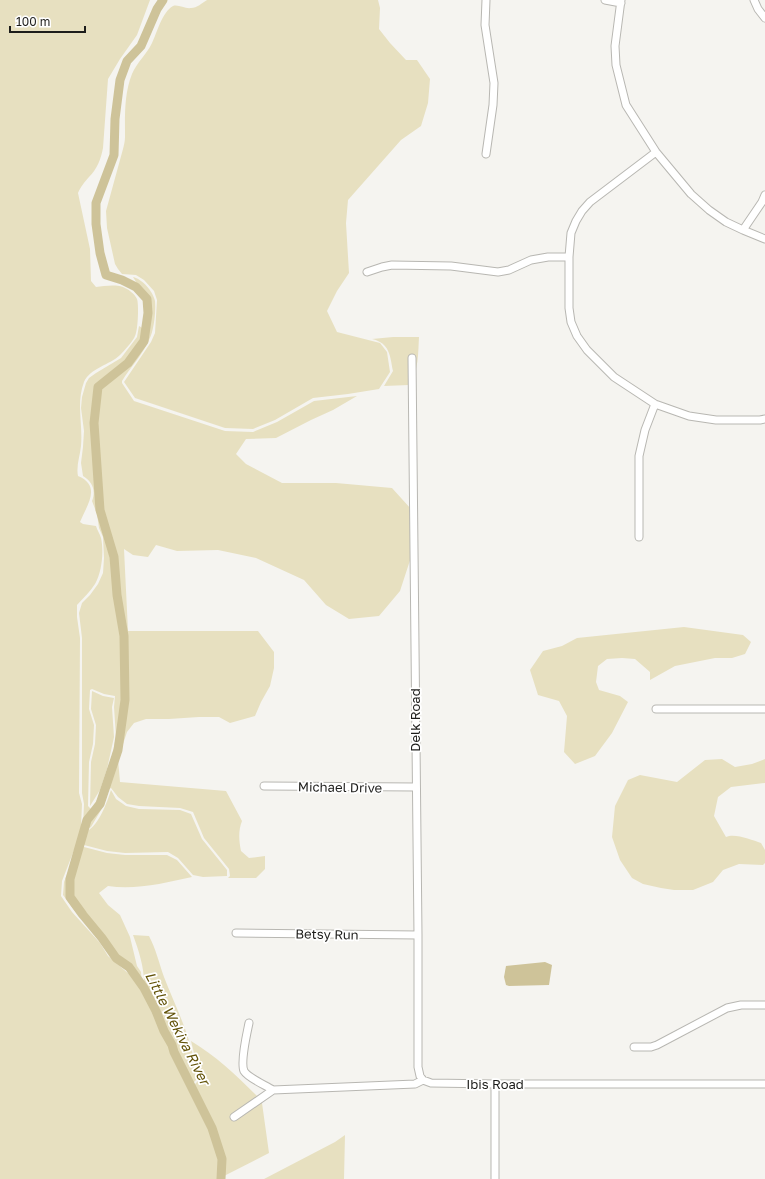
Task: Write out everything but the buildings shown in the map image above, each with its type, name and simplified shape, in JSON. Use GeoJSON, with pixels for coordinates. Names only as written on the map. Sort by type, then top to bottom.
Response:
{"type":"FeatureCollection","features":[{"type":"Feature","properties":{"kind":"street"},"geometry":{"type":"LineString","coordinates":[[486,0],[485,25],[494,84],[493,105],[486,154]]}},
{"type":"Feature","properties":{"kind":"street"},"geometry":{"type":"LineString","coordinates":[[605,0],[621,2],[616,46],[616,65],[619,80],[626,105],[656,152],[677,178],[709,210],[726,222],[765,239]]}},
{"type":"Feature","properties":{"kind":"street"},"geometry":{"type":"LineString","coordinates":[[754,0],[758,9],[765,18]]}},
{"type":"Feature","properties":{"kind":"street"},"geometry":{"type":"LineString","coordinates":[[656,152],[590,202],[576,221],[571,233],[569,257],[569,308],[571,322],[577,336],[587,350],[614,377],[655,404],[689,416],[716,420],[765,419]]}},
{"type":"Feature","properties":{"kind":"street"},"geometry":{"type":"LineString","coordinates":[[743,230],[765,195]]}},
{"type":"Feature","properties":{"kind":"street"},"geometry":{"type":"LineString","coordinates":[[367,272],[382,266],[392,265],[464,266],[498,272],[509,270],[531,260],[569,257]]}},
{"type":"Feature","properties":{"kind":"street","name":"Delk Road"},"geometry":{"type":"LineString","coordinates":[[412,358],[418,1068],[420,1076],[424,1080]]}},
{"type":"Feature","properties":{"kind":"street"},"geometry":{"type":"LineString","coordinates":[[639,537],[639,456],[645,430],[655,404]]}},
{"type":"Feature","properties":{"kind":"street"},"geometry":{"type":"LineString","coordinates":[[656,709],[765,709]]}},
{"type":"Feature","properties":{"kind":"street","name":"Michael Drive"},"geometry":{"type":"LineString","coordinates":[[264,786],[416,787]]}},
{"type":"Feature","properties":{"kind":"street","name":"Betsy Run"},"geometry":{"type":"LineString","coordinates":[[236,933],[418,935]]}},
{"type":"Feature","properties":{"kind":"street"},"geometry":{"type":"LineString","coordinates":[[634,1047],[651,1047],[657,1045],[727,1008],[741,1005],[765,1005]]}},
{"type":"Feature","properties":{"kind":"street"},"geometry":{"type":"LineString","coordinates":[[234,1117],[273,1090],[251,1078],[244,1070],[242,1058],[249,1024]]}},
{"type":"Feature","properties":{"kind":"street","name":"Ibis Road"},"geometry":{"type":"LineString","coordinates":[[273,1090],[415,1084],[424,1080],[431,1083],[495,1084],[765,1084]]}},
{"type":"Feature","properties":{"kind":"street"},"geometry":{"type":"LineString","coordinates":[[495,1084],[495,1179]]}},
{"type":"Feature","properties":{"kind":"shaded area"},"geometry":{"type":"Polygon","coordinates":[[[0,0],[150,0],[137,35],[108,79],[103,148],[100,160],[78,193],[90,249],[91,281],[96,287],[117,286],[129,290],[137,299],[138,311],[137,328],[133,340],[120,355],[95,370],[87,377],[84,382],[80,398],[81,446],[78,476],[85,480],[89,485],[91,496],[80,522],[83,524],[96,526],[101,538],[102,555],[101,568],[95,584],[77,605],[80,638],[79,793],[82,804],[81,827],[78,840],[62,881],[61,896],[72,912],[100,943],[108,956],[144,987],[143,967],[133,935],[149,936],[189,1040],[195,1066],[196,1080],[191,1085],[212,1128],[222,1159],[221,1179],[0,1179],[0,0]]]}},
{"type":"Feature","properties":{"kind":"shaded area"},"geometry":{"type":"Polygon","coordinates":[[[207,0],[378,0],[380,8],[379,29],[406,60],[417,60],[430,79],[428,103],[421,126],[401,140],[348,200],[346,223],[349,273],[337,291],[327,311],[337,332],[380,343],[387,352],[390,372],[379,389],[313,398],[275,420],[253,429],[225,428],[135,398],[124,382],[151,342],[155,333],[157,300],[154,291],[144,280],[136,275],[122,274],[118,269],[115,264],[107,228],[106,211],[124,143],[126,97],[132,74],[150,47],[160,23],[169,9],[173,6],[193,8],[207,0]]]}},
{"type":"Feature","properties":{"kind":"shaded area"},"geometry":{"type":"Polygon","coordinates":[[[133,277],[140,280],[150,290],[155,301],[154,321],[151,336],[122,381],[134,401],[225,431],[253,432],[277,422],[314,401],[357,396],[333,410],[276,438],[246,439],[236,454],[246,464],[282,483],[336,483],[392,488],[411,509],[415,545],[400,591],[379,616],[349,619],[326,605],[304,580],[256,558],[218,550],[177,551],[156,545],[148,557],[133,555],[124,549],[128,631],[258,631],[274,652],[274,668],[270,686],[255,716],[230,723],[219,717],[146,719],[134,723],[127,732],[118,759],[120,782],[226,791],[242,821],[239,836],[241,851],[249,858],[265,856],[265,869],[256,878],[228,878],[230,876],[229,869],[204,838],[193,812],[180,808],[127,804],[118,797],[111,788],[109,789],[104,805],[91,827],[86,830],[82,844],[84,847],[107,853],[125,855],[167,855],[177,860],[192,877],[161,884],[129,887],[108,886],[99,893],[108,905],[120,915],[130,937],[137,966],[141,972],[142,983],[110,955],[101,941],[63,895],[64,882],[80,841],[83,827],[82,638],[79,613],[82,603],[98,584],[103,573],[104,558],[103,537],[92,501],[94,490],[89,481],[83,476],[81,463],[84,431],[81,408],[82,397],[89,378],[121,358],[137,337],[139,326],[144,329],[150,325],[150,307],[133,277]],[[92,689],[90,690],[89,709],[94,725],[93,744],[89,762],[88,806],[91,809],[102,792],[109,770],[116,737],[114,707],[115,696],[104,694],[92,689]]]}},
{"type":"Feature","properties":{"kind":"shaded area"},"geometry":{"type":"Polygon","coordinates":[[[419,337],[415,374],[409,385],[384,386],[393,371],[390,355],[386,347],[378,341],[372,339],[419,337]]]}},
{"type":"Feature","properties":{"kind":"shaded area"},"geometry":{"type":"Polygon","coordinates":[[[684,627],[743,635],[751,642],[745,654],[732,658],[715,658],[675,666],[650,680],[650,672],[635,659],[607,659],[598,666],[596,682],[599,690],[620,696],[628,702],[612,733],[595,756],[575,764],[564,752],[567,716],[559,701],[538,695],[530,670],[543,651],[562,646],[577,638],[684,627]]]}},
{"type":"Feature","properties":{"kind":"shaded area"},"geometry":{"type":"Polygon","coordinates":[[[92,691],[103,696],[114,698],[112,707],[114,737],[107,769],[100,790],[90,806],[91,762],[95,744],[96,725],[91,709],[92,691]]]}},
{"type":"Feature","properties":{"kind":"shaded area"},"geometry":{"type":"Polygon","coordinates":[[[722,759],[735,767],[752,764],[765,759],[765,783],[731,787],[718,797],[714,816],[726,837],[739,836],[761,843],[765,850],[765,863],[763,865],[739,864],[723,870],[713,882],[693,890],[661,888],[643,884],[632,878],[620,860],[612,837],[615,806],[628,780],[640,775],[677,782],[705,760],[722,759]]]}},
{"type":"Feature","properties":{"kind":"shaded area"},"geometry":{"type":"Polygon","coordinates":[[[111,790],[116,799],[126,806],[139,809],[180,810],[191,814],[202,839],[227,870],[227,876],[203,877],[193,875],[178,858],[168,852],[125,853],[107,851],[84,845],[87,831],[99,819],[111,790]]]}},
{"type":"Feature","properties":{"kind":"shaded area"},"geometry":{"type":"Polygon","coordinates":[[[545,962],[552,965],[549,985],[506,985],[504,977],[506,966],[545,962]]]}},
{"type":"Feature","properties":{"kind":"shaded area"},"geometry":{"type":"Polygon","coordinates":[[[191,1041],[226,1067],[258,1097],[231,1116],[233,1121],[261,1102],[262,1103],[269,1153],[224,1176],[223,1153],[219,1141],[210,1118],[193,1086],[198,1081],[198,1069],[191,1041]]]}},
{"type":"Feature","properties":{"kind":"shaded area"},"geometry":{"type":"Polygon","coordinates":[[[345,1135],[344,1179],[264,1179],[335,1142],[345,1135]]]}},
{"type":"Feature","properties":{"kind":"waterway","name":"Little Wekiva River"},"geometry":{"type":"LineString","coordinates":[[163,0],[157,9],[141,46],[127,61],[120,80],[115,119],[114,155],[96,203],[96,224],[100,253],[106,275],[122,280],[136,287],[147,299],[148,313],[144,341],[128,363],[98,387],[94,423],[100,510],[114,557],[117,595],[124,636],[125,700],[118,750],[100,804],[87,820],[70,879],[70,897],[116,958],[129,967],[144,988],[212,1128],[222,1159],[221,1179]]}}]}
